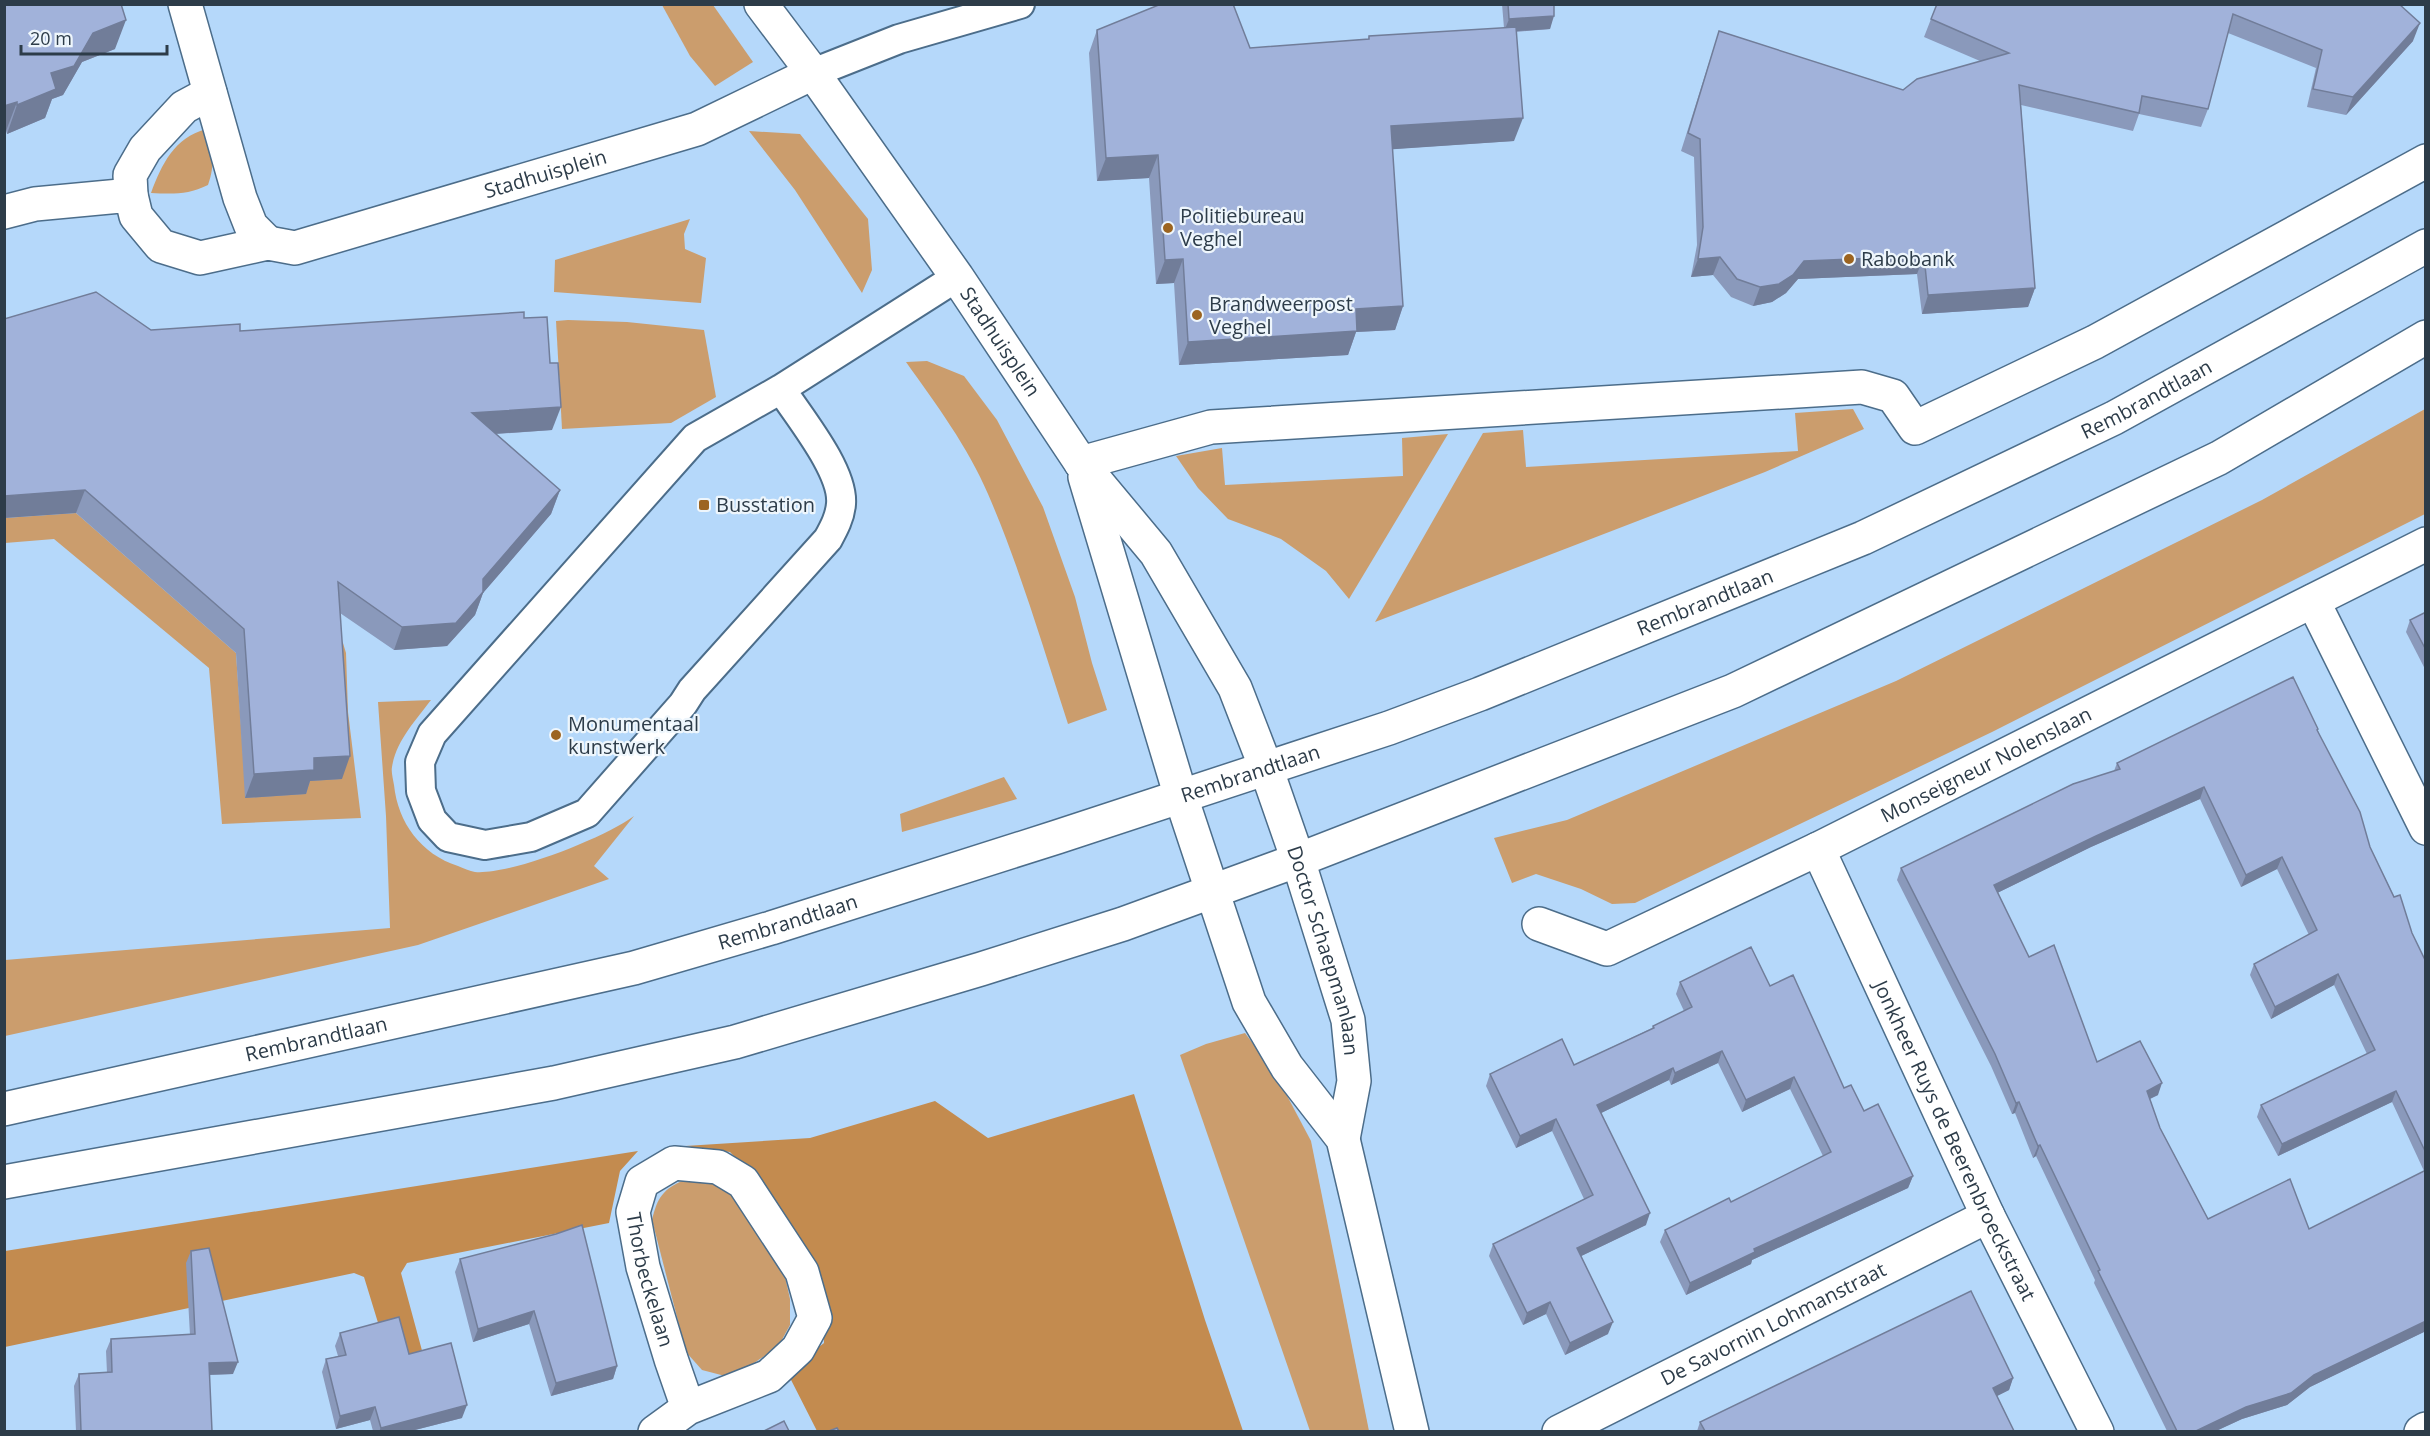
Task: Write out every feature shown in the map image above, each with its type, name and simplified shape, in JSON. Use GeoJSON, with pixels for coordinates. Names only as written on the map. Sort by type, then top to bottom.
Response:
{"type":"FeatureCollection","features":[{"type":"Feature","properties":{"kind":"street","name":"Stadhuisplein"},"geometry":{"type":"LineString","coordinates":[[761,4],[957,277],[1081,464],[1156,553],[1235,688],[1266,768]]}},
{"type":"Feature","properties":{"kind":"street"},"geometry":{"type":"LineString","coordinates":[[189,5],[210,93],[240,198],[251,226],[268,243]]}},
{"type":"Feature","properties":{"kind":"street","name":"Stadhuisplein"},"geometry":{"type":"LineString","coordinates":[[210,93],[184,107],[145,149],[130,175],[131,195],[136,216],[161,246],[200,258],[268,243],[295,248],[697,129],[813,74]]}},
{"type":"Feature","properties":{"kind":"street"},"geometry":{"type":"LineString","coordinates":[[1081,464],[1211,427],[1862,387],[1893,396],[1915,428],[2095,342],[2426,160]]}},
{"type":"Feature","properties":{"kind":"street"},"geometry":{"type":"LineString","coordinates":[[4,212],[35,204],[131,195]]}},
{"type":"Feature","properties":{"kind":"street","name":"Rembrandtlaan"},"geometry":{"type":"LineString","coordinates":[[4,1109],[634,968],[771,928],[1182,797],[1389,728],[1480,694],[1863,538],[2114,417],[2426,246]]}},
{"type":"Feature","properties":{"kind":"street"},"geometry":{"type":"LineString","coordinates":[[4,1182],[554,1083],[735,1042],[1044,950],[1298,860],[1733,692],[2219,458],[2426,337]]}},
{"type":"Feature","properties":{"kind":"street","name":"Stadhuisplein"},"geometry":{"type":"LineString","coordinates":[[1081,464],[1182,797]]}},
{"type":"Feature","properties":{"kind":"street","name":"Monseigneur Nolenslaan"},"geometry":{"type":"LineString","coordinates":[[1539,924],[1607,949],[1818,849],[2426,544]]}},
{"type":"Feature","properties":{"kind":"street"},"geometry":{"type":"LineString","coordinates":[[2313,601],[2426,828]]}},
{"type":"Feature","properties":{"kind":"street","name":"Doctor Schaepmanlaan"},"geometry":{"type":"LineString","coordinates":[[1266,768],[1298,860],[1348,1020],[1354,1082],[1342,1139]]}},
{"type":"Feature","properties":{"kind":"street","name":"Doctor Schaepmanlaan"},"geometry":{"type":"LineString","coordinates":[[1182,797],[1249,1002],[1287,1067],[1342,1139],[1412,1431]]}},
{"type":"Feature","properties":{"kind":"street","name":"Jonkheer Ruys de Beerenbroeckstraat"},"geometry":{"type":"LineString","coordinates":[[1818,849],[1988,1216],[2097,1431]]}},
{"type":"Feature","properties":{"kind":"street","name":"Thorbeckelaan"},"geometry":{"type":"LineString","coordinates":[[655,1431],[688,1408],[769,1376],[798,1349],[815,1318],[802,1272],[743,1182],[718,1167],[674,1163],[642,1182],[633,1212],[643,1267],[688,1408]]}},
{"type":"Feature","properties":{"kind":"street","name":"De Savornin Lohmanstraat"},"geometry":{"type":"LineString","coordinates":[[1560,1431],[1988,1216]]}},
{"type":"Feature","properties":{"kind":"street"},"geometry":{"type":"LineString","coordinates":[[2421,1431],[2426,1429]]}},
{"type":"Feature","properties":{"kind":"lane"},"geometry":{"type":"LineString","coordinates":[[813,74],[899,39],[1019,5]]}},
{"type":"Feature","properties":{"kind":"lane"},"geometry":{"type":"LineString","coordinates":[[781,388],[832,466],[839,484],[841,503],[839,513],[828,539],[692,690],[683,704],[586,813],[531,837],[508,841],[485,844],[448,837],[432,820],[420,790],[420,762],[432,734],[695,438],[781,388],[957,277]]}},
{"type":"Feature","properties":{"kind":"shaded area"},"geometry":{"type":"Polygon","coordinates":[[[662,5],[713,5],[753,62],[715,86],[690,56],[662,5]]]}},
{"type":"Feature","properties":{"kind":"shaded area"},"geometry":{"type":"Polygon","coordinates":[[[206,129],[212,157],[212,170],[208,185],[173,194],[151,193],[165,162],[177,146],[195,133],[206,129]]]}},
{"type":"Feature","properties":{"kind":"shaded area"},"geometry":{"type":"Polygon","coordinates":[[[749,131],[800,134],[868,219],[872,270],[862,293],[795,190],[749,131]]]}},
{"type":"Feature","properties":{"kind":"shaded area"},"geometry":{"type":"Polygon","coordinates":[[[690,219],[684,234],[685,249],[706,258],[701,303],[554,292],[555,260],[690,219]]]}},
{"type":"Feature","properties":{"kind":"shaded area"},"geometry":{"type":"Polygon","coordinates":[[[556,321],[627,322],[704,330],[716,397],[671,423],[562,429],[556,321]]]}},
{"type":"Feature","properties":{"kind":"shaded area"},"geometry":{"type":"Polygon","coordinates":[[[927,361],[964,376],[997,420],[1043,507],[1075,597],[1107,710],[1068,724],[1021,579],[988,494],[961,443],[906,362],[927,361]]]}},
{"type":"Feature","properties":{"kind":"shaded area"},"geometry":{"type":"Polygon","coordinates":[[[1853,409],[1864,429],[1765,472],[1375,622],[1483,433],[1523,430],[1526,467],[1798,451],[1795,413],[1853,409]]]}},
{"type":"Feature","properties":{"kind":"shaded area"},"geometry":{"type":"Polygon","coordinates":[[[2425,409],[2425,514],[1992,732],[1635,903],[1612,904],[1581,889],[1536,874],[1512,883],[1494,838],[1567,820],[1896,681],[2262,500],[2425,409]]]}},
{"type":"Feature","properties":{"kind":"shaded area"},"geometry":{"type":"Polygon","coordinates":[[[1448,434],[1349,599],[1326,571],[1281,539],[1228,519],[1198,488],[1176,456],[1222,448],[1225,485],[1403,476],[1402,438],[1448,434]]]}},
{"type":"Feature","properties":{"kind":"shaded area"},"geometry":{"type":"Polygon","coordinates":[[[76,513],[236,653],[246,798],[339,639],[343,643],[346,653],[348,712],[361,818],[222,824],[209,668],[54,539],[5,543],[5,518],[76,513]]]}},
{"type":"Feature","properties":{"kind":"shaded area"},"geometry":{"type":"Polygon","coordinates":[[[431,700],[402,740],[394,757],[392,769],[400,812],[406,824],[423,845],[445,861],[475,872],[491,871],[511,868],[557,853],[602,834],[634,816],[594,866],[609,879],[418,945],[5,1036],[5,960],[390,928],[386,816],[378,702],[431,700]]]}},
{"type":"Feature","properties":{"kind":"shaded area"},"geometry":{"type":"Polygon","coordinates":[[[1004,777],[1017,799],[902,832],[900,814],[1004,777]]]}},
{"type":"Feature","properties":{"kind":"shaded area"},"geometry":{"type":"Polygon","coordinates":[[[1245,1033],[1275,1073],[1311,1141],[1369,1431],[1310,1431],[1180,1055],[1206,1044],[1245,1033]]]}},
{"type":"Feature","properties":{"kind":"shaded area"},"geometry":{"type":"Polygon","coordinates":[[[1134,1094],[1205,1320],[1243,1431],[817,1431],[787,1372],[824,1343],[822,1291],[749,1172],[730,1152],[685,1146],[810,1138],[935,1101],[988,1138],[1134,1094]]]}},
{"type":"Feature","properties":{"kind":"shaded area"},"geometry":{"type":"Polygon","coordinates":[[[638,1151],[620,1171],[609,1223],[407,1263],[401,1273],[440,1417],[402,1401],[364,1277],[354,1273],[5,1347],[5,1251],[638,1151]]]}},
{"type":"Feature","properties":{"kind":"shaded area"},"geometry":{"type":"Polygon","coordinates":[[[684,1180],[708,1180],[727,1187],[784,1272],[790,1299],[790,1325],[778,1347],[739,1373],[725,1376],[702,1370],[686,1352],[652,1220],[662,1195],[684,1180]]]}},
{"type":"Feature","properties":{"kind":"building"},"geometry":{"type":"Polygon","coordinates":[[[4,4],[121,4],[126,20],[93,33],[74,66],[51,73],[56,89],[17,105],[17,102],[4,106],[4,4]]]}},
{"type":"Feature","properties":{"kind":"building"},"geometry":{"type":"Polygon","coordinates":[[[1161,4],[1233,4],[1250,48],[1369,39],[1369,36],[1516,27],[1523,118],[1391,126],[1403,306],[1356,309],[1357,331],[1188,342],[1183,259],[1165,260],[1158,155],[1106,158],[1097,30],[1161,4]]]}},
{"type":"Feature","properties":{"kind":"building"},"geometry":{"type":"Polygon","coordinates":[[[1508,4],[1554,4],[1554,16],[1509,19],[1508,4]]]}},
{"type":"Feature","properties":{"kind":"building"},"geometry":{"type":"Polygon","coordinates":[[[1937,4],[2399,4],[2420,23],[2353,97],[2313,89],[2322,50],[2233,14],[2208,109],[2142,96],[2139,113],[2019,85],[2035,288],[1928,295],[1924,256],[1804,261],[1793,275],[1779,284],[1760,287],[1737,279],[1720,257],[1698,259],[1703,227],[1700,139],[1688,133],[1719,31],[1903,90],[1917,79],[2009,53],[1931,19],[1937,4]]]}},
{"type":"Feature","properties":{"kind":"building"},"geometry":{"type":"Polygon","coordinates":[[[96,292],[151,330],[240,324],[240,331],[524,312],[524,318],[547,317],[550,363],[558,363],[561,407],[472,413],[560,490],[483,579],[483,592],[456,623],[402,627],[338,582],[350,756],[314,758],[314,770],[254,774],[244,629],[85,490],[4,496],[4,319],[96,292]]]}},
{"type":"Feature","properties":{"kind":"building"},"geometry":{"type":"Polygon","coordinates":[[[2426,612],[2426,650],[2410,620],[2426,612]]]}},
{"type":"Feature","properties":{"kind":"building"},"geometry":{"type":"Polygon","coordinates":[[[2293,677],[2317,730],[2360,812],[2370,847],[2394,897],[2400,895],[2412,933],[2426,962],[2426,1153],[2396,1091],[2282,1144],[2261,1105],[2375,1050],[2338,974],[2275,1007],[2254,964],[2317,930],[2282,857],[2246,875],[2204,787],[1994,885],[2029,957],[2054,945],[2097,1062],[2140,1041],[2162,1083],[2147,1091],[2160,1128],[2208,1219],[2290,1179],[2309,1229],[2426,1170],[2426,1321],[2314,1375],[2291,1393],[2246,1407],[2196,1431],[2177,1431],[2098,1271],[2100,1270],[2040,1145],[2038,1146],[2019,1102],[2016,1103],[1995,1054],[1901,868],[2073,784],[2120,769],[2117,763],[2293,677]]]}},
{"type":"Feature","properties":{"kind":"building"},"geometry":{"type":"Polygon","coordinates":[[[1751,947],[1770,986],[1793,975],[1844,1088],[1851,1085],[1864,1111],[1878,1104],[1913,1176],[1754,1249],[1755,1252],[1690,1283],[1665,1230],[1729,1198],[1731,1202],[1831,1152],[1794,1077],[1746,1100],[1722,1051],[1675,1073],[1673,1068],[1597,1105],[1650,1213],[1577,1248],[1613,1322],[1570,1343],[1550,1302],[1527,1313],[1493,1244],[1593,1195],[1556,1119],[1520,1136],[1490,1074],[1562,1039],[1574,1065],[1654,1028],[1653,1026],[1692,1007],[1680,982],[1751,947]]]}},
{"type":"Feature","properties":{"kind":"building"},"geometry":{"type":"Polygon","coordinates":[[[582,1225],[617,1366],[556,1383],[534,1311],[478,1329],[460,1259],[582,1225]]]}},
{"type":"Feature","properties":{"kind":"building"},"geometry":{"type":"Polygon","coordinates":[[[209,1248],[238,1362],[209,1363],[212,1431],[81,1431],[79,1374],[112,1372],[111,1339],[195,1334],[191,1251],[209,1248]]]}},
{"type":"Feature","properties":{"kind":"building"},"geometry":{"type":"Polygon","coordinates":[[[1971,1291],[2013,1378],[1993,1388],[2014,1431],[1705,1431],[1700,1422],[1971,1291]]]}},
{"type":"Feature","properties":{"kind":"building"},"geometry":{"type":"Polygon","coordinates":[[[399,1317],[409,1354],[451,1343],[467,1405],[381,1428],[375,1407],[340,1416],[326,1359],[346,1355],[340,1333],[399,1317]]]}},
{"type":"Feature","properties":{"kind":"building"},"geometry":{"type":"Polygon","coordinates":[[[784,1421],[789,1431],[764,1431],[784,1421]]]}},
{"type":"Feature","properties":{"kind":"place","name":"Politiebureau Veghel"},"geometry":{"type":"Point","coordinates":[1168,228]}},
{"type":"Feature","properties":{"kind":"place","name":"Rabobank"},"geometry":{"type":"Point","coordinates":[1849,259]}},
{"type":"Feature","properties":{"kind":"place","name":"Brandweerpost Veghel"},"geometry":{"type":"Point","coordinates":[1197,315]}},
{"type":"Feature","properties":{"kind":"place","name":"Busstation"},"geometry":{"type":"Point","coordinates":[704,505]}},
{"type":"Feature","properties":{"kind":"place","name":"Monumentaal kunstwerk"},"geometry":{"type":"Point","coordinates":[556,735]}}]}
